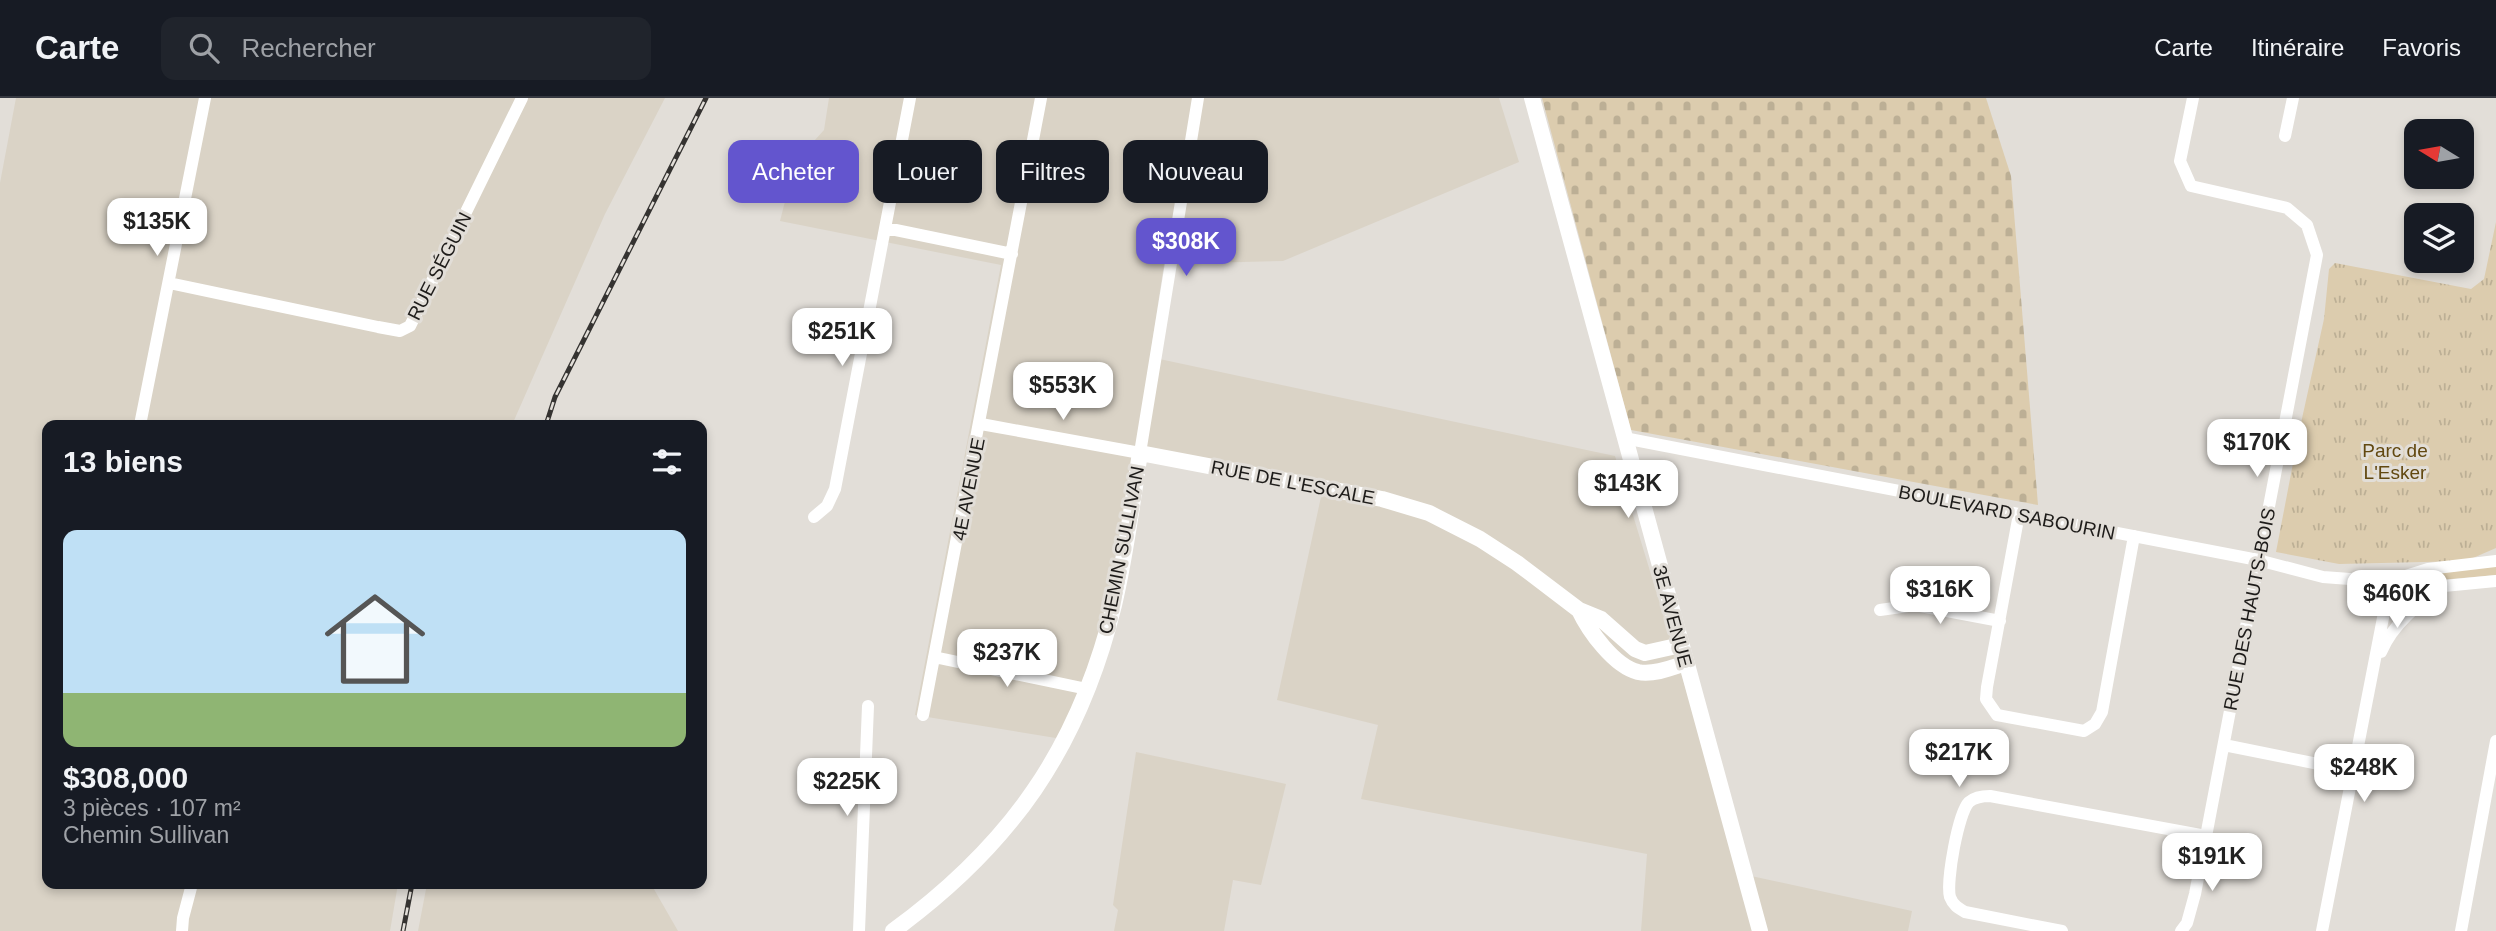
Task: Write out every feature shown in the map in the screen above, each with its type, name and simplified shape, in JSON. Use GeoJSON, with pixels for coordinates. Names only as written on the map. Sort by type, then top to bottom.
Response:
{"type":"FeatureCollection","features":[{"type":"Feature","properties":{"kind":"main road","name":"3E AVENUE"},"geometry":{"type":"LineString","coordinates":[[1532,98],[1760,931]]}},
{"type":"Feature","properties":{"kind":"main road","name":"RUE DE L'ESCALE"},"geometry":{"type":"LineString","coordinates":[[1140,453],[1382,499],[1429,513],[1480,539],[1579,610],[1601,619],[1628,644],[1645,653],[1681,645]]}},
{"type":"Feature","properties":{"kind":"main road","name":"CHEMIN SULLIVAN"},"geometry":{"type":"LineString","coordinates":[[893,931],[976,861],[1015,818],[1060,751],[1087,689],[1114,605],[1140,453]]}},
{"type":"Feature","properties":{"kind":"main road","name":"RUE DE L'ESCALE"},"geometry":{"type":"LineString","coordinates":[[1579,610],[1589,631],[1626,667],[1639,672],[1652,672],[1686,663]]}},
{"type":"Feature","properties":{"kind":"street"},"geometry":{"type":"LineString","coordinates":[[141,420],[205,98]]}},
{"type":"Feature","properties":{"kind":"street","name":"RUE SÉGUIN"},"geometry":{"type":"LineString","coordinates":[[169,283],[400,331],[411,326],[522,98]]}},
{"type":"Feature","properties":{"kind":"street"},"geometry":{"type":"LineString","coordinates":[[814,517],[827,506],[835,489],[910,98]]}},
{"type":"Feature","properties":{"kind":"street","name":"4E AVENUE"},"geometry":{"type":"LineString","coordinates":[[923,715],[981,424],[1041,98]]}},
{"type":"Feature","properties":{"kind":"street","name":"CHEMIN SULLIVAN"},"geometry":{"type":"LineString","coordinates":[[1140,453],[1198,98]]}},
{"type":"Feature","properties":{"kind":"street","name":"RUE DES HAUTS-BOIS"},"geometry":{"type":"LineString","coordinates":[[2181,931],[2192,909],[2317,255],[2307,225],[2287,208],[2191,186],[2180,161],[2193,98]]}},
{"type":"Feature","properties":{"kind":"street"},"geometry":{"type":"LineString","coordinates":[[2285,136],[2293,98]]}},
{"type":"Feature","properties":{"kind":"street"},"geometry":{"type":"LineString","coordinates":[[886,228],[1012,254]]}},
{"type":"Feature","properties":{"kind":"street","name":"RUE DE L'ESCALE"},"geometry":{"type":"LineString","coordinates":[[981,424],[1140,453]]}},
{"type":"Feature","properties":{"kind":"street","name":"BOULEVARD SABOURIN"},"geometry":{"type":"LineString","coordinates":[[1624,438],[2258,560],[2323,577],[2390,582],[2409,587],[2496,581]]}},
{"type":"Feature","properties":{"kind":"street"},"geometry":{"type":"LineString","coordinates":[[2020,514],[1987,687],[1986,699],[1997,715],[2084,731],[2095,724],[2102,712],[2134,537]]}},
{"type":"Feature","properties":{"kind":"street","name":"BOULEVARD SABOURIN"},"geometry":{"type":"LineString","coordinates":[[2390,582],[2428,569],[2494,560]]}},
{"type":"Feature","properties":{"kind":"street"},"geometry":{"type":"LineString","coordinates":[[2322,931],[2390,582]]}},
{"type":"Feature","properties":{"kind":"street"},"geometry":{"type":"LineString","coordinates":[[2372,671],[2393,630],[2413,608],[2444,586]]}},
{"type":"Feature","properties":{"kind":"street"},"geometry":{"type":"LineString","coordinates":[[1880,610],[1915,605],[2000,621]]}},
{"type":"Feature","properties":{"kind":"street"},"geometry":{"type":"LineString","coordinates":[[934,657],[1087,689]]}},
{"type":"Feature","properties":{"kind":"street"},"geometry":{"type":"LineString","coordinates":[[859,931],[868,706]]}},
{"type":"Feature","properties":{"kind":"street"},"geometry":{"type":"LineString","coordinates":[[2461,931],[2496,741]]}},
{"type":"Feature","properties":{"kind":"street"},"geometry":{"type":"LineString","coordinates":[[2224,745],[2353,771]]}},
{"type":"Feature","properties":{"kind":"street"},"geometry":{"type":"LineString","coordinates":[[2062,931],[1965,912],[1952,902],[1949,884],[1961,819],[1969,802],[1990,796],[2206,836]]}},
{"type":"Feature","properties":{"kind":"street"},"geometry":{"type":"LineString","coordinates":[[182,931],[191,889]]}},
{"type":"Feature","properties":{"kind":"shaded area"},"geometry":{"type":"Polygon","coordinates":[[[16,98],[665,98],[605,214],[514,420],[42,420],[42,889],[397,889],[390,931],[0,931],[0,183],[16,98]]]}},
{"type":"Feature","properties":{"kind":"shaded area"},"geometry":{"type":"Polygon","coordinates":[[[829,98],[1499,98],[1519,162],[1283,261],[1164,264],[1150,357],[1615,456],[1742,874],[1912,911],[1908,931],[1641,931],[1647,854],[1361,799],[1378,725],[1277,700],[1324,483],[1138,447],[1092,673],[1062,739],[915,715],[1001,265],[780,221],[785,203],[859,203],[859,140],[815,140],[824,130],[829,98]]]}},
{"type":"Feature","properties":{"kind":"shaded area"},"geometry":{"type":"Polygon","coordinates":[[[1136,752],[1286,784],[1261,885],[1233,880],[1224,931],[1114,931],[1118,910],[1113,905],[1136,752]]]}},
{"type":"Feature","properties":{"kind":"shaded area"},"geometry":{"type":"Polygon","coordinates":[[[426,889],[654,889],[678,931],[418,931],[426,889]]]}},
{"type":"Feature","properties":{"kind":"green space"},"geometry":{"type":"Polygon","coordinates":[[[1542,98],[1986,98],[2011,176],[2038,505],[1631,430],[1542,98]]]}},
{"type":"Feature","properties":{"kind":"green space","name":"Parc de L'Esker"},"geometry":{"type":"Polygon","coordinates":[[[2496,222],[2496,548],[2466,561],[2339,564],[2276,552],[2324,319],[2329,269],[2335,263],[2471,289],[2484,279],[2496,222]]]}},
{"type":"Feature","properties":{"kind":"green space"},"geometry":{"type":"Polygon","coordinates":[[[2496,566],[2496,575],[2406,583],[2407,580],[2425,578],[2437,572],[2496,566]]]}},
{"type":"Feature","properties":{"kind":"railway"},"geometry":{"type":"LineString","coordinates":[[548,420],[555,397],[706,98]]}},
{"type":"Feature","properties":{"kind":"railway"},"geometry":{"type":"LineString","coordinates":[[403,931],[411,889]]}}]}
